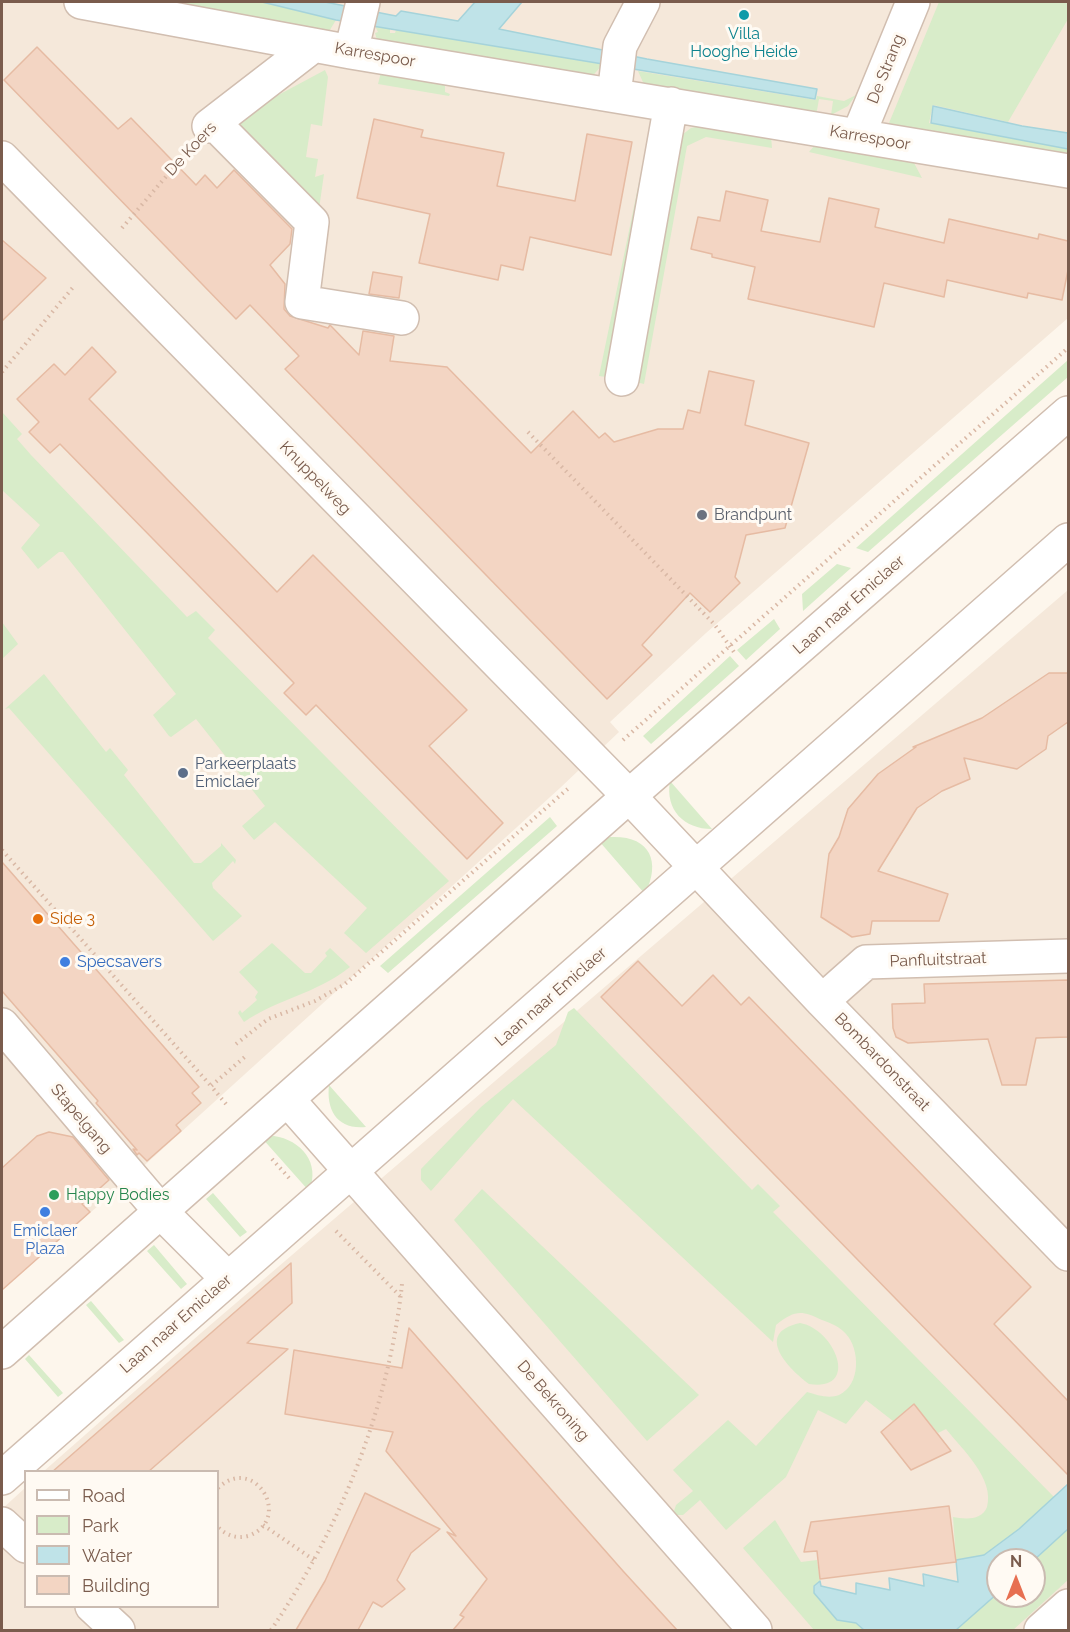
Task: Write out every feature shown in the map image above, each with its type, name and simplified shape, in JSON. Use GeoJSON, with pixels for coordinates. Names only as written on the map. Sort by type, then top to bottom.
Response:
{"type":"FeatureCollection","features":[{"type":"Feature","properties":{"kind":"street","name":"Karrespoor"},"geometry":{"type":"LineString","coordinates":[[81,2],[314,45],[358,22],[614,95],[1068,171]]}},
{"type":"Feature","properties":{"kind":"street"},"geometry":{"type":"LineString","coordinates":[[614,95],[620,46],[643,2]]}},
{"type":"Feature","properties":{"kind":"street","name":"De Strang"},"geometry":{"type":"LineString","coordinates":[[858,136],[913,2]]}},
{"type":"Feature","properties":{"kind":"street","name":"De Koers"},"geometry":{"type":"LineString","coordinates":[[212,125],[314,45]]}},
{"type":"Feature","properties":{"kind":"street"},"geometry":{"type":"LineString","coordinates":[[622,379],[671,104]]}},
{"type":"Feature","properties":{"kind":"street"},"geometry":{"type":"LineString","coordinates":[[212,125],[312,222],[303,302],[402,318]]}},
{"type":"Feature","properties":{"kind":"street","name":"Knuppelweg"},"geometry":{"type":"LineString","coordinates":[[2,158],[595,764],[629,796]]}},
{"type":"Feature","properties":{"kind":"street","name":"Laan naar Emiclaer"},"geometry":{"type":"LineString","coordinates":[[2,1352],[162,1213],[248,1132],[288,1100],[629,796],[1068,413]]}},
{"type":"Feature","properties":{"kind":"street","name":"Laan naar Emiclaer"},"geometry":{"type":"LineString","coordinates":[[2,1478],[697,869],[1068,540]]}},
{"type":"Feature","properties":{"kind":"street"},"geometry":{"type":"LineString","coordinates":[[629,796],[697,869]]}},
{"type":"Feature","properties":{"kind":"street","name":"Bombardonstraat"},"geometry":{"type":"LineString","coordinates":[[697,869],[1068,1254]]}},
{"type":"Feature","properties":{"kind":"street","name":"Panfluitstraat"},"geometry":{"type":"LineString","coordinates":[[822,1000],[866,962],[1068,956]]}},
{"type":"Feature","properties":{"kind":"street","name":"Stapelgang"},"geometry":{"type":"LineString","coordinates":[[2,1024],[162,1213],[228,1279]]}},
{"type":"Feature","properties":{"kind":"street"},"geometry":{"type":"LineString","coordinates":[[288,1100],[351,1171]]}},
{"type":"Feature","properties":{"kind":"street","name":"De Bekroning"},"geometry":{"type":"LineString","coordinates":[[351,1171],[755,1630]]}},
{"type":"Feature","properties":{"kind":"street"},"geometry":{"type":"LineString","coordinates":[[2,1524],[24,1544]]}},
{"type":"Feature","properties":{"kind":"street"},"geometry":{"type":"LineString","coordinates":[[1041,1630],[1068,1606]]}},
{"type":"Feature","properties":{"kind":"street"},"geometry":{"type":"LineString","coordinates":[[94,1608],[118,1630]]}},
{"type":"Feature","properties":{"kind":"path","name":"De Koers"},"geometry":{"type":"LineString","coordinates":[[120,231],[212,125]]}},
{"type":"Feature","properties":{"kind":"path"},"geometry":{"type":"LineString","coordinates":[[2,372],[77,283]]}},
{"type":"Feature","properties":{"kind":"path"},"geometry":{"type":"LineString","coordinates":[[237,1044],[268,1019],[300,1007],[345,984],[1068,348]]}},
{"type":"Feature","properties":{"kind":"path"},"geometry":{"type":"LineString","coordinates":[[528,432],[715,625],[729,646],[760,683]]}},
{"type":"Feature","properties":{"kind":"path"},"geometry":{"type":"LineString","coordinates":[[2,850],[211,1086]]}},
{"type":"Feature","properties":{"kind":"path"},"geometry":{"type":"LineString","coordinates":[[271,1630],[314,1560],[350,1485],[372,1424],[397,1318],[407,1232]]}},
{"type":"Feature","properties":{"kind":"path"},"geometry":{"type":"LineString","coordinates":[[219,1487],[235,1478],[247,1479],[258,1485],[266,1494],[269,1505],[263,1526],[245,1537],[234,1537],[219,1528]]}},
{"type":"Feature","properties":{"kind":"path"},"geometry":{"type":"LineString","coordinates":[[263,1526],[314,1560]]}},
{"type":"Feature","properties":{"kind":"shaded area"},"geometry":{"type":"Polygon","coordinates":[[[2,2],[1068,2],[1068,318],[706,633],[610,722],[619,732],[560,788],[147,1163],[2,1290],[2,2]]]}},
{"type":"Feature","properties":{"kind":"shaded area"},"geometry":{"type":"Polygon","coordinates":[[[1068,590],[1068,1630],[2,1630],[2,1509],[24,1489],[24,1608],[219,1608],[219,1470],[45,1470],[201,1333],[1068,590]]]}},
{"type":"Feature","properties":{"kind":"green space"},"geometry":{"type":"Polygon","coordinates":[[[138,2],[262,2],[336,20],[328,33],[138,2]]]}},
{"type":"Feature","properties":{"kind":"green space"},"geometry":{"type":"Polygon","coordinates":[[[939,2],[1068,2],[1068,19],[1008,122],[933,105],[929,123],[1068,149],[1068,158],[897,128],[889,123],[939,2]]]}},
{"type":"Feature","properties":{"kind":"green space"},"geometry":{"type":"Polygon","coordinates":[[[375,26],[390,28],[390,33],[395,33],[396,30],[603,64],[589,80],[377,40],[375,33],[378,32],[375,26]]]}},
{"type":"Feature","properties":{"kind":"green space"},"geometry":{"type":"Polygon","coordinates":[[[325,70],[328,77],[322,126],[311,124],[306,157],[318,159],[315,177],[324,174],[318,216],[226,123],[325,70]]]}},
{"type":"Feature","properties":{"kind":"green space"},"geometry":{"type":"Polygon","coordinates":[[[638,71],[816,100],[817,96],[844,101],[856,95],[848,106],[831,115],[833,101],[819,99],[816,116],[646,89],[638,71]]]}},
{"type":"Feature","properties":{"kind":"green space"},"geometry":{"type":"Polygon","coordinates":[[[381,72],[445,82],[445,92],[450,94],[449,96],[378,84],[381,72]]]}},
{"type":"Feature","properties":{"kind":"green space"},"geometry":{"type":"Polygon","coordinates":[[[700,126],[771,136],[772,148],[706,137],[687,146],[644,384],[632,381],[678,138],[691,128],[700,126]]]}},
{"type":"Feature","properties":{"kind":"green space"},"geometry":{"type":"Polygon","coordinates":[[[650,129],[613,378],[599,376],[650,129]]]}},
{"type":"Feature","properties":{"kind":"green space"},"geometry":{"type":"Polygon","coordinates":[[[815,145],[913,161],[922,178],[809,152],[815,145]]]}},
{"type":"Feature","properties":{"kind":"green space"},"geometry":{"type":"Polygon","coordinates":[[[1068,360],[1068,377],[868,552],[856,548],[1068,360]]]}},
{"type":"Feature","properties":{"kind":"green space"},"geometry":{"type":"Polygon","coordinates":[[[2,412],[22,434],[17,439],[31,455],[187,617],[196,611],[215,630],[208,638],[449,881],[366,953],[344,933],[367,908],[275,822],[254,840],[242,826],[265,806],[196,719],[171,737],[169,736],[153,715],[176,694],[63,552],[59,552],[38,569],[21,548],[40,525],[2,490],[2,412]]]}},
{"type":"Feature","properties":{"kind":"green space"},"geometry":{"type":"Polygon","coordinates":[[[837,564],[851,568],[803,611],[802,594],[837,564]]]}},
{"type":"Feature","properties":{"kind":"green space"},"geometry":{"type":"Polygon","coordinates":[[[774,619],[780,629],[746,660],[737,650],[774,619]]]}},
{"type":"Feature","properties":{"kind":"green space"},"geometry":{"type":"Polygon","coordinates":[[[2,622],[18,644],[2,659],[2,622]]]}},
{"type":"Feature","properties":{"kind":"green space"},"geometry":{"type":"Polygon","coordinates":[[[730,656],[739,666],[651,744],[643,736],[730,656]]]}},
{"type":"Feature","properties":{"kind":"green space"},"geometry":{"type":"Polygon","coordinates":[[[44,674],[106,752],[110,748],[128,770],[124,775],[194,863],[201,863],[221,846],[221,843],[236,860],[235,864],[233,861],[212,883],[213,888],[242,916],[213,941],[9,708],[5,709],[44,674]]]}},
{"type":"Feature","properties":{"kind":"green space"},"geometry":{"type":"Polygon","coordinates":[[[670,781],[712,829],[693,826],[679,816],[671,801],[670,781]]]}},
{"type":"Feature","properties":{"kind":"green space"},"geometry":{"type":"Polygon","coordinates":[[[550,817],[557,826],[388,973],[380,966],[550,817]]]}},
{"type":"Feature","properties":{"kind":"green space"},"geometry":{"type":"Polygon","coordinates":[[[610,837],[634,840],[643,845],[648,852],[652,860],[652,870],[645,894],[599,841],[610,837]]]}},
{"type":"Feature","properties":{"kind":"green space"},"geometry":{"type":"Polygon","coordinates":[[[272,943],[305,973],[311,973],[327,956],[325,953],[330,948],[350,967],[323,984],[270,1007],[244,1022],[238,1013],[240,1010],[242,1013],[257,1000],[255,997],[258,992],[239,972],[272,943]]]}},
{"type":"Feature","properties":{"kind":"green space"},"geometry":{"type":"Polygon","coordinates":[[[574,1008],[752,1190],[758,1184],[780,1206],[773,1212],[1054,1497],[1019,1529],[993,1548],[986,1548],[984,1555],[956,1560],[953,1517],[972,1518],[985,1512],[988,1496],[982,1475],[946,1429],[938,1433],[914,1404],[893,1421],[866,1400],[846,1424],[818,1410],[786,1477],[726,1530],[700,1500],[683,1515],[676,1515],[674,1511],[676,1505],[693,1491],[673,1470],[728,1420],[756,1446],[807,1392],[831,1397],[846,1390],[855,1375],[856,1357],[851,1341],[841,1329],[809,1314],[793,1314],[776,1325],[773,1342],[513,1099],[431,1191],[421,1180],[421,1169],[481,1107],[556,1045],[568,1012],[574,1008]]]}},
{"type":"Feature","properties":{"kind":"green space"},"geometry":{"type":"Polygon","coordinates":[[[329,1085],[366,1127],[348,1125],[336,1117],[330,1103],[329,1085]]]}},
{"type":"Feature","properties":{"kind":"green space"},"geometry":{"type":"Polygon","coordinates":[[[274,1136],[293,1142],[306,1154],[312,1171],[309,1191],[261,1137],[274,1136]]]}},
{"type":"Feature","properties":{"kind":"green space"},"geometry":{"type":"Polygon","coordinates":[[[482,1189],[699,1395],[647,1441],[454,1220],[482,1189]]]}},
{"type":"Feature","properties":{"kind":"green space"},"geometry":{"type":"Polygon","coordinates":[[[213,1193],[247,1232],[240,1237],[206,1199],[213,1193]]]}},
{"type":"Feature","properties":{"kind":"green space"},"geometry":{"type":"Polygon","coordinates":[[[154,1245],[187,1284],[181,1289],[147,1251],[154,1245]]]}},
{"type":"Feature","properties":{"kind":"green space"},"geometry":{"type":"Polygon","coordinates":[[[91,1301],[124,1340],[119,1343],[86,1305],[91,1301]]]}},
{"type":"Feature","properties":{"kind":"green space"},"geometry":{"type":"Polygon","coordinates":[[[800,1323],[813,1328],[823,1336],[832,1347],[837,1359],[838,1370],[834,1379],[825,1384],[809,1384],[793,1370],[779,1352],[777,1343],[779,1335],[786,1328],[800,1323]]]}},
{"type":"Feature","properties":{"kind":"green space"},"geometry":{"type":"Polygon","coordinates":[[[29,1355],[63,1393],[58,1397],[25,1359],[29,1355]]]}},
{"type":"Feature","properties":{"kind":"green space"},"geometry":{"type":"Polygon","coordinates":[[[775,1520],[801,1562],[817,1560],[820,1581],[813,1586],[814,1593],[837,1620],[856,1623],[864,1630],[814,1630],[743,1548],[775,1520]]]}},
{"type":"Feature","properties":{"kind":"green space"},"geometry":{"type":"Polygon","coordinates":[[[1068,1529],[1068,1580],[1046,1600],[1046,1549],[1068,1529]]]}},
{"type":"Feature","properties":{"kind":"green space"},"geometry":{"type":"Polygon","coordinates":[[[986,1604],[986,1608],[1037,1608],[1013,1630],[956,1630],[986,1604]]]}},
{"type":"Feature","properties":{"kind":"water"},"geometry":{"type":"Polygon","coordinates":[[[262,2],[325,2],[396,16],[401,11],[458,21],[475,2],[522,2],[499,29],[647,59],[817,89],[815,99],[336,20],[262,2]]]}},
{"type":"Feature","properties":{"kind":"water"},"geometry":{"type":"Polygon","coordinates":[[[933,106],[1022,126],[1068,133],[1068,149],[931,123],[933,106]]]}},
{"type":"Feature","properties":{"kind":"water"},"geometry":{"type":"Polygon","coordinates":[[[1068,1484],[1068,1529],[1046,1549],[993,1548],[1019,1529],[1068,1484]]]}},
{"type":"Feature","properties":{"kind":"water"},"geometry":{"type":"Polygon","coordinates":[[[986,1554],[986,1604],[956,1630],[864,1630],[856,1623],[837,1620],[814,1593],[814,1586],[820,1581],[821,1586],[856,1594],[856,1583],[890,1590],[889,1578],[924,1586],[923,1574],[958,1582],[956,1560],[986,1554]]]}},
{"type":"Feature","properties":{"kind":"building"},"geometry":{"type":"Polygon","coordinates":[[[37,47],[118,129],[131,118],[196,185],[205,175],[217,188],[234,170],[292,229],[290,244],[270,265],[285,284],[284,309],[290,316],[328,328],[330,325],[359,355],[363,331],[394,336],[390,361],[447,367],[531,453],[573,411],[599,438],[605,433],[614,442],[658,429],[683,429],[688,410],[700,413],[709,371],[754,381],[745,425],[809,443],[785,528],[746,535],[735,577],[740,583],[710,612],[690,593],[642,645],[652,655],[607,699],[285,369],[299,356],[250,305],[236,319],[4,80],[37,47]]]}},
{"type":"Feature","properties":{"kind":"building"},"geometry":{"type":"Polygon","coordinates":[[[374,119],[423,130],[421,137],[504,153],[497,186],[575,201],[587,134],[632,142],[611,255],[530,237],[523,270],[501,265],[498,280],[419,263],[430,214],[357,198],[374,119]]]}},
{"type":"Feature","properties":{"kind":"building"},"geometry":{"type":"Polygon","coordinates":[[[726,191],[768,200],[761,231],[820,242],[829,198],[879,209],[875,227],[944,243],[949,219],[1038,239],[1039,234],[1068,241],[1068,270],[1062,300],[1028,293],[1027,298],[947,280],[944,297],[884,283],[874,327],[748,299],[755,267],[712,257],[712,254],[691,249],[698,217],[720,221],[726,191]]]}},
{"type":"Feature","properties":{"kind":"building"},"geometry":{"type":"Polygon","coordinates":[[[2,240],[46,278],[2,321],[2,240]]]}},
{"type":"Feature","properties":{"kind":"building"},"geometry":{"type":"Polygon","coordinates":[[[373,272],[402,277],[399,298],[369,294],[373,272]]]}},
{"type":"Feature","properties":{"kind":"building"},"geometry":{"type":"Polygon","coordinates":[[[92,347],[116,372],[89,399],[277,592],[313,555],[467,710],[429,746],[503,823],[467,859],[316,705],[306,715],[284,693],[294,683],[60,444],[50,453],[29,432],[39,422],[17,399],[54,364],[65,375],[92,347]]]}},
{"type":"Feature","properties":{"kind":"building"},"geometry":{"type":"Polygon","coordinates":[[[1049,673],[1068,673],[1068,722],[1048,736],[1046,749],[1017,769],[964,758],[970,779],[942,791],[917,808],[878,871],[948,894],[939,921],[872,921],[870,934],[852,937],[821,917],[829,854],[839,837],[848,809],[878,774],[916,747],[913,747],[982,718],[1049,673]]]}},
{"type":"Feature","properties":{"kind":"building"},"geometry":{"type":"Polygon","coordinates":[[[2,862],[199,1087],[192,1093],[201,1103],[176,1125],[181,1131],[147,1161],[139,1153],[137,1155],[133,1149],[137,1150],[96,1103],[98,1101],[2,991],[2,862]]]}},
{"type":"Feature","properties":{"kind":"building"},"geometry":{"type":"Polygon","coordinates":[[[638,961],[682,1006],[713,975],[741,1005],[749,997],[1031,1287],[994,1324],[1068,1401],[1068,1475],[601,997],[638,961]]]}},
{"type":"Feature","properties":{"kind":"building"},"geometry":{"type":"Polygon","coordinates":[[[1068,980],[1068,1037],[1036,1038],[1026,1085],[1002,1085],[988,1039],[908,1043],[896,1037],[893,1028],[892,1004],[925,1003],[924,984],[1068,980]]]}},
{"type":"Feature","properties":{"kind":"building","name":"Emiclaer Plaza"},"geometry":{"type":"Polygon","coordinates":[[[49,1132],[73,1137],[109,1180],[82,1204],[90,1212],[2,1290],[2,1168],[37,1136],[49,1132]]]}},
{"type":"Feature","properties":{"kind":"building"},"geometry":{"type":"Polygon","coordinates":[[[291,1263],[292,1303],[247,1343],[288,1349],[150,1470],[54,1470],[291,1263]]]}},
{"type":"Feature","properties":{"kind":"building"},"geometry":{"type":"Polygon","coordinates":[[[409,1328],[677,1630],[453,1630],[464,1617],[460,1615],[487,1579],[447,1532],[456,1536],[386,1451],[393,1432],[285,1414],[294,1350],[402,1368],[409,1328]]]}},
{"type":"Feature","properties":{"kind":"building"},"geometry":{"type":"Polygon","coordinates":[[[914,1404],[951,1451],[911,1470],[881,1432],[914,1404]]]}},
{"type":"Feature","properties":{"kind":"building"},"geometry":{"type":"Polygon","coordinates":[[[365,1493],[440,1529],[411,1553],[397,1580],[405,1589],[382,1607],[373,1602],[358,1630],[296,1630],[325,1581],[365,1493]]]}},
{"type":"Feature","properties":{"kind":"building"},"geometry":{"type":"Polygon","coordinates":[[[949,1506],[956,1562],[820,1579],[817,1551],[804,1552],[811,1522],[949,1506]]]}},
{"type":"Feature","properties":{"kind":"place","name":"Villa Hooghe Heide"},"geometry":{"type":"Point","coordinates":[744,15]}},
{"type":"Feature","properties":{"kind":"place","name":"Brandpunt"},"geometry":{"type":"Point","coordinates":[702,515]}},
{"type":"Feature","properties":{"kind":"place","name":"Parkeerplaats Emiclaer"},"geometry":{"type":"Point","coordinates":[183,773]}},
{"type":"Feature","properties":{"kind":"place","name":"Side 3"},"geometry":{"type":"Point","coordinates":[38,919]}},
{"type":"Feature","properties":{"kind":"place","name":"Specsavers"},"geometry":{"type":"Point","coordinates":[65,962]}},
{"type":"Feature","properties":{"kind":"place","name":"Happy Bodies"},"geometry":{"type":"Point","coordinates":[54,1195]}},
{"type":"Feature","properties":{"kind":"place","name":"Emiclaer Plaza"},"geometry":{"type":"Point","coordinates":[45,1212]}}]}
